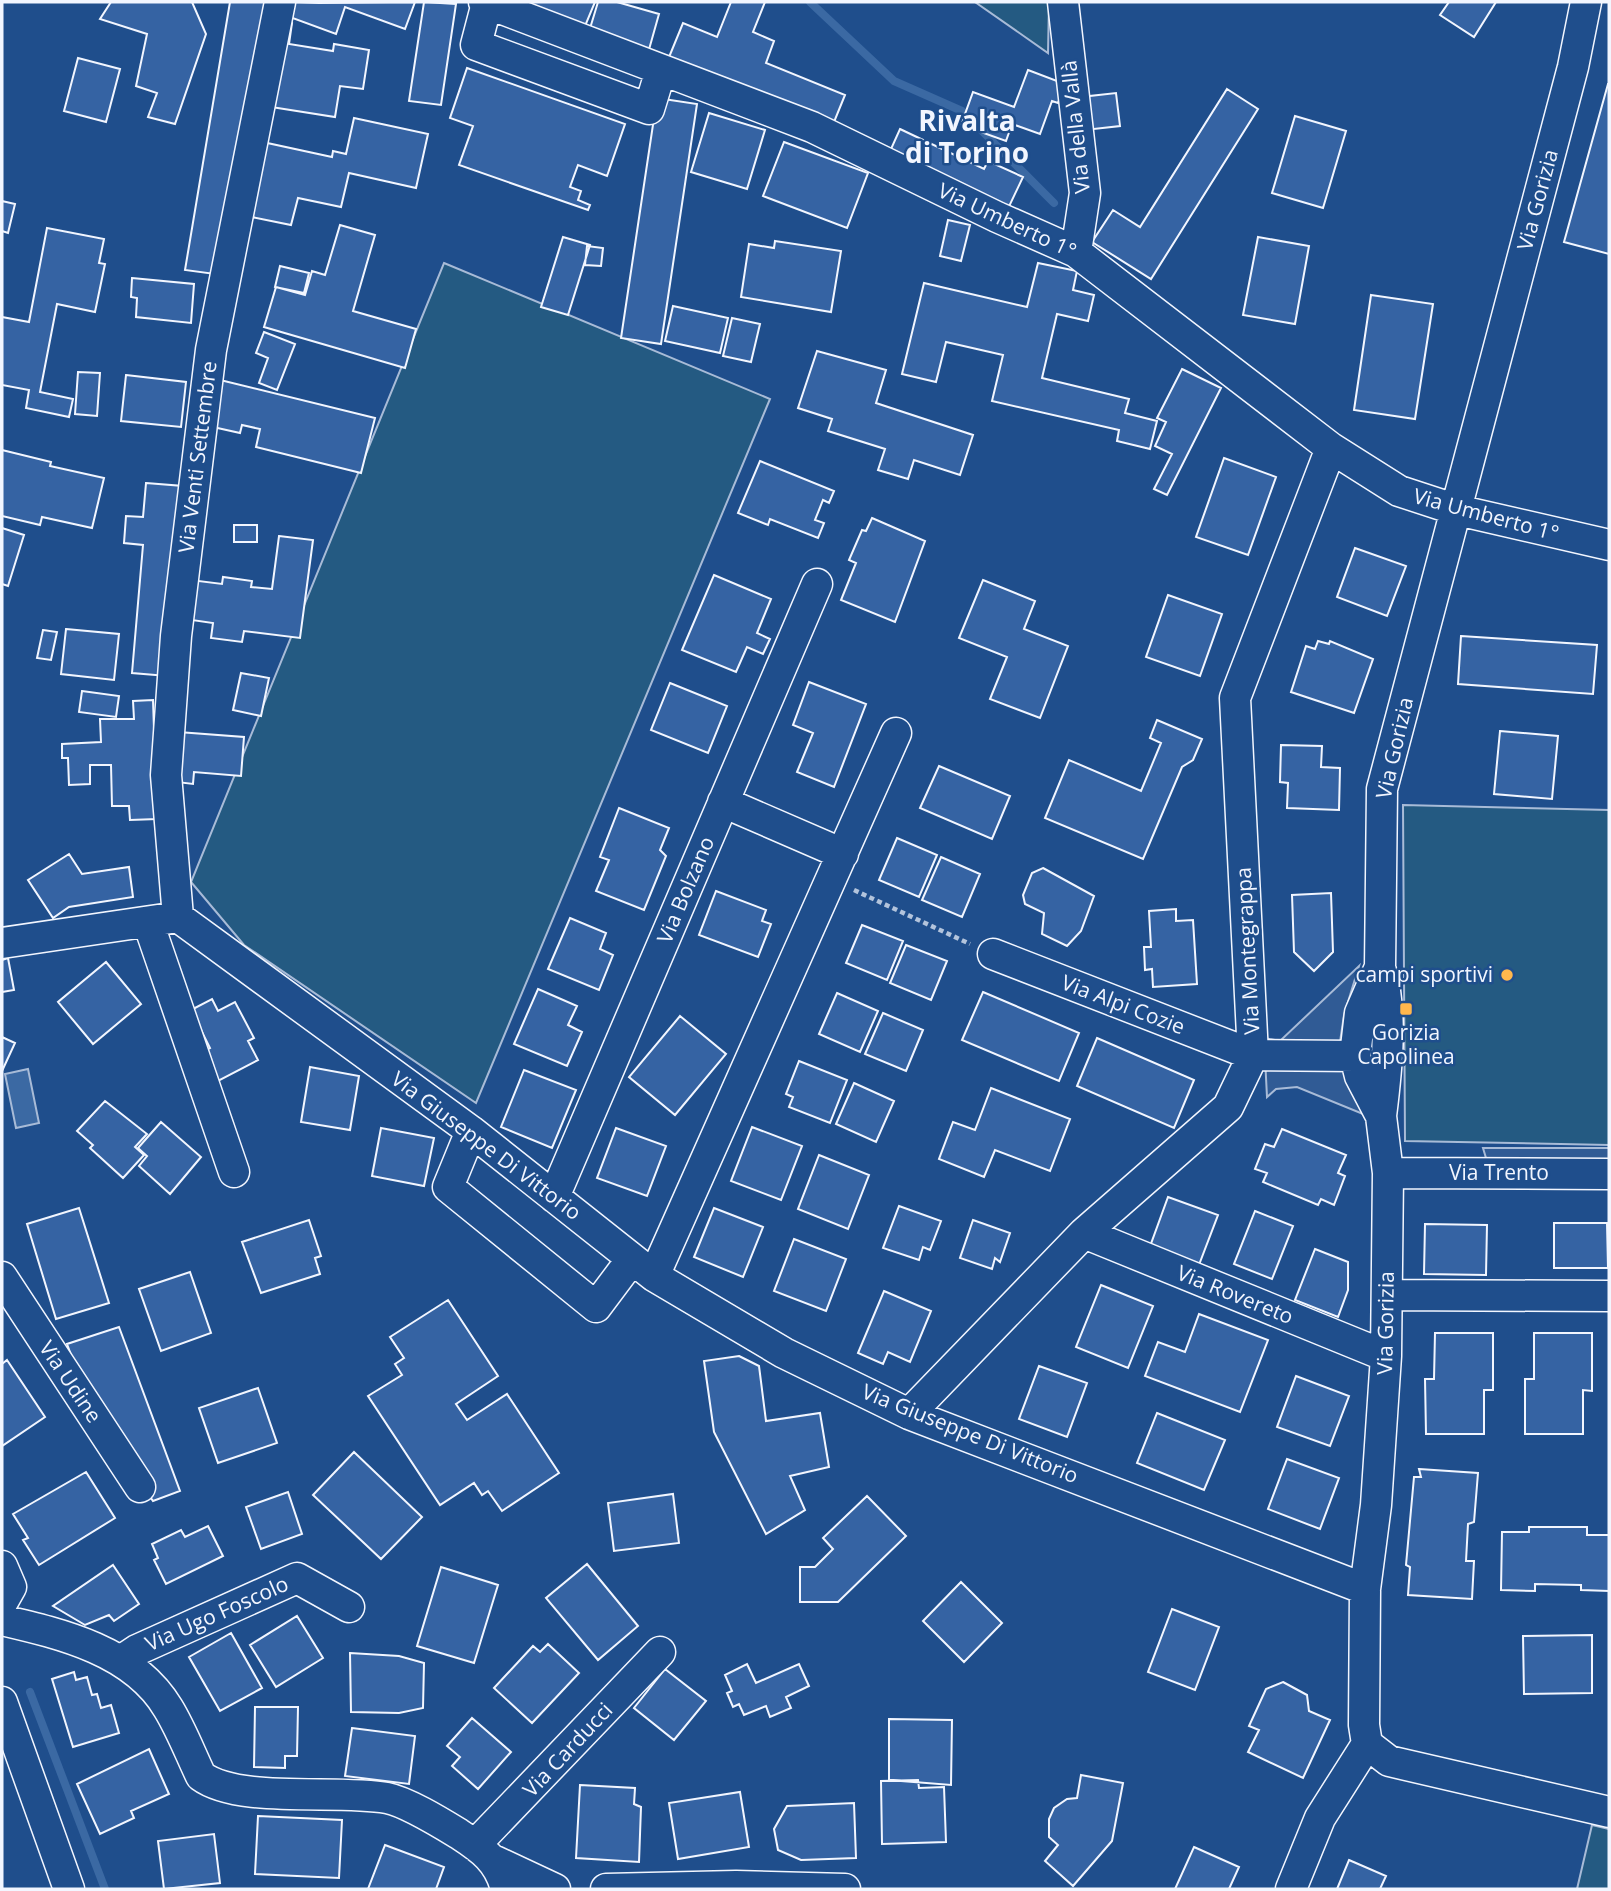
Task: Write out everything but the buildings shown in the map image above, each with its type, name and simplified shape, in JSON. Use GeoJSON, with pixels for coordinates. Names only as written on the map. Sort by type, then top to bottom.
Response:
{"type":"FeatureCollection","features":[{"type":"Feature","properties":{"kind":"street","name":"Via Venti Settembre"},"geometry":{"type":"LineString","coordinates":[[178,917],[166,775],[176,636],[211,350],[280,2]]}},
{"type":"Feature","properties":{"kind":"street","name":"Via della Vallà"},"geometry":{"type":"LineString","coordinates":[[1063,2],[1085,193],[1076,252]]}},
{"type":"Feature","properties":{"kind":"street","name":"Via Gorizia"},"geometry":{"type":"LineString","coordinates":[[1365,1589],[1376,1505],[1386,1356],[1388,1173],[1381,1116],[1360,1076],[1355,1056],[1360,1013],[1380,967],[1382,789],[1573,67],[1586,2]]}},
{"type":"Feature","properties":{"kind":"street"},"geometry":{"type":"LineString","coordinates":[[500,5],[476,45],[649,109],[662,70]]}},
{"type":"Feature","properties":{"kind":"street","name":"Via Umberto 1°"},"geometry":{"type":"LineString","coordinates":[[500,5],[813,127],[996,217],[1076,252],[1331,449],[1399,491],[1457,510],[1609,545]]}},
{"type":"Feature","properties":{"kind":"street","name":"Via Montegrappa"},"geometry":{"type":"LineString","coordinates":[[909,1414],[1084,1233],[1228,1107],[1253,1055],[1235,698],[1331,449]]}},
{"type":"Feature","properties":{"kind":"street","name":"Via Bolzano"},"geometry":{"type":"LineString","coordinates":[[554,1197],[817,584]]}},
{"type":"Feature","properties":{"kind":"street"},"geometry":{"type":"LineString","coordinates":[[471,1131],[448,1187],[596,1307],[643,1268],[837,867],[896,733]]}},
{"type":"Feature","properties":{"kind":"street"},"geometry":{"type":"LineString","coordinates":[[723,802],[837,867]]}},
{"type":"Feature","properties":{"kind":"street"},"geometry":{"type":"LineString","coordinates":[[2,943],[178,917]]}},
{"type":"Feature","properties":{"kind":"street","name":"Via Giuseppe Di Vittorio"},"geometry":{"type":"LineString","coordinates":[[178,917],[471,1131],[643,1268],[784,1353],[909,1414],[1365,1589]]}},
{"type":"Feature","properties":{"kind":"street"},"geometry":{"type":"LineString","coordinates":[[148,922],[234,1172]]}},
{"type":"Feature","properties":{"kind":"street","name":"Via Alpi Cozie"},"geometry":{"type":"LineString","coordinates":[[993,954],[1253,1055]]}},
{"type":"Feature","properties":{"kind":"street"},"geometry":{"type":"LineString","coordinates":[[1380,967],[1386,990],[1386,1076],[1381,1116]]}},
{"type":"Feature","properties":{"kind":"street"},"geometry":{"type":"LineString","coordinates":[[1253,1055],[1355,1056]]}},
{"type":"Feature","properties":{"kind":"street","name":"Via Trento"},"geometry":{"type":"LineString","coordinates":[[1388,1173],[1609,1174]]}},
{"type":"Feature","properties":{"kind":"street","name":"Via Rovereto"},"geometry":{"type":"LineString","coordinates":[[1084,1233],[1386,1356]]}},
{"type":"Feature","properties":{"kind":"street","name":"Via Udine"},"geometry":{"type":"LineString","coordinates":[[2,1277],[139,1486]]}},
{"type":"Feature","properties":{"kind":"street"},"geometry":{"type":"LineString","coordinates":[[1387,1295],[1609,1296]]}},
{"type":"Feature","properties":{"kind":"street"},"geometry":{"type":"LineString","coordinates":[[2,1566],[11,1587],[2,1603]]}},
{"type":"Feature","properties":{"kind":"street","name":"Via Ugo Foscolo"},"geometry":{"type":"LineString","coordinates":[[122,1660],[137,1650],[297,1578],[349,1607]]}},
{"type":"Feature","properties":{"kind":"street"},"geometry":{"type":"LineString","coordinates":[[1291,1889],[1320,1818],[1367,1744],[1364,1725],[1365,1589]]}},
{"type":"Feature","properties":{"kind":"street"},"geometry":{"type":"LineString","coordinates":[[2,1620],[51,1632],[122,1660],[157,1693],[201,1776],[212,1784],[254,1791],[389,1798],[444,1825],[485,1853],[555,1889]]}},
{"type":"Feature","properties":{"kind":"street","name":"Via Carducci"},"geometry":{"type":"LineString","coordinates":[[485,1853],[660,1652]]}},
{"type":"Feature","properties":{"kind":"street"},"geometry":{"type":"LineString","coordinates":[[2,1702],[69,1889]]}},
{"type":"Feature","properties":{"kind":"street"},"geometry":{"type":"LineString","coordinates":[[1367,1744],[1389,1761],[1609,1812]]}},
{"type":"Feature","properties":{"kind":"street"},"geometry":{"type":"LineString","coordinates":[[485,1853],[506,1889]]}},
{"type":"Feature","properties":{"kind":"street"},"geometry":{"type":"LineString","coordinates":[[606,1889],[736,1886],[845,1889]]}},
{"type":"Feature","properties":{"kind":"path"},"geometry":{"type":"LineString","coordinates":[[837,867],[993,954]]}},
{"type":"Feature","properties":{"kind":"shaded area"},"geometry":{"type":"Polygon","coordinates":[[[975,2],[1049,2],[1048,53],[975,2]]]}},
{"type":"Feature","properties":{"kind":"shaded area"},"geometry":{"type":"Polygon","coordinates":[[[444,263],[770,399],[476,1103],[244,945],[191,882],[444,263]]]}},
{"type":"Feature","properties":{"kind":"shaded area","name":"campi sportivi"},"geometry":{"type":"Polygon","coordinates":[[[1403,805],[1609,810],[1609,1145],[1405,1141],[1403,805]]]}},
{"type":"Feature","properties":{"kind":"shaded area"},"geometry":{"type":"Polygon","coordinates":[[[1359,966],[1344,1015],[1340,1042],[1363,1114],[1297,1087],[1276,1089],[1267,1097],[1264,1038],[1280,1041],[1359,966]]]}},
{"type":"Feature","properties":{"kind":"shaded area"},"geometry":{"type":"Polygon","coordinates":[[[28,1069],[39,1123],[16,1128],[5,1074],[28,1069]]]}},
{"type":"Feature","properties":{"kind":"shaded area"},"geometry":{"type":"Polygon","coordinates":[[[1483,1148],[1609,1148],[1609,1169],[1489,1168],[1483,1148]]]}},
{"type":"Feature","properties":{"kind":"shaded area"},"geometry":{"type":"Polygon","coordinates":[[[1592,1825],[1609,1829],[1609,1889],[1577,1889],[1592,1825]]]}},
{"type":"Feature","properties":{"kind":"waterway"},"geometry":{"type":"LineString","coordinates":[[810,2],[894,81],[962,111],[1054,203]]}},
{"type":"Feature","properties":{"kind":"waterway"},"geometry":{"type":"LineString","coordinates":[[30,1692],[105,1889]]}},
{"type":"Feature","properties":{"kind":"place","name":"campi sportivi"},"geometry":{"type":"Point","coordinates":[1507,975]}},
{"type":"Feature","properties":{"kind":"place","name":"Gorizia Capolinea"},"geometry":{"type":"Point","coordinates":[1406,1009]}},
{"type":"Feature","properties":{"kind":"district","name":"Rivalta di Torino"},"geometry":{"type":"Point","coordinates":[967,137]}}]}
